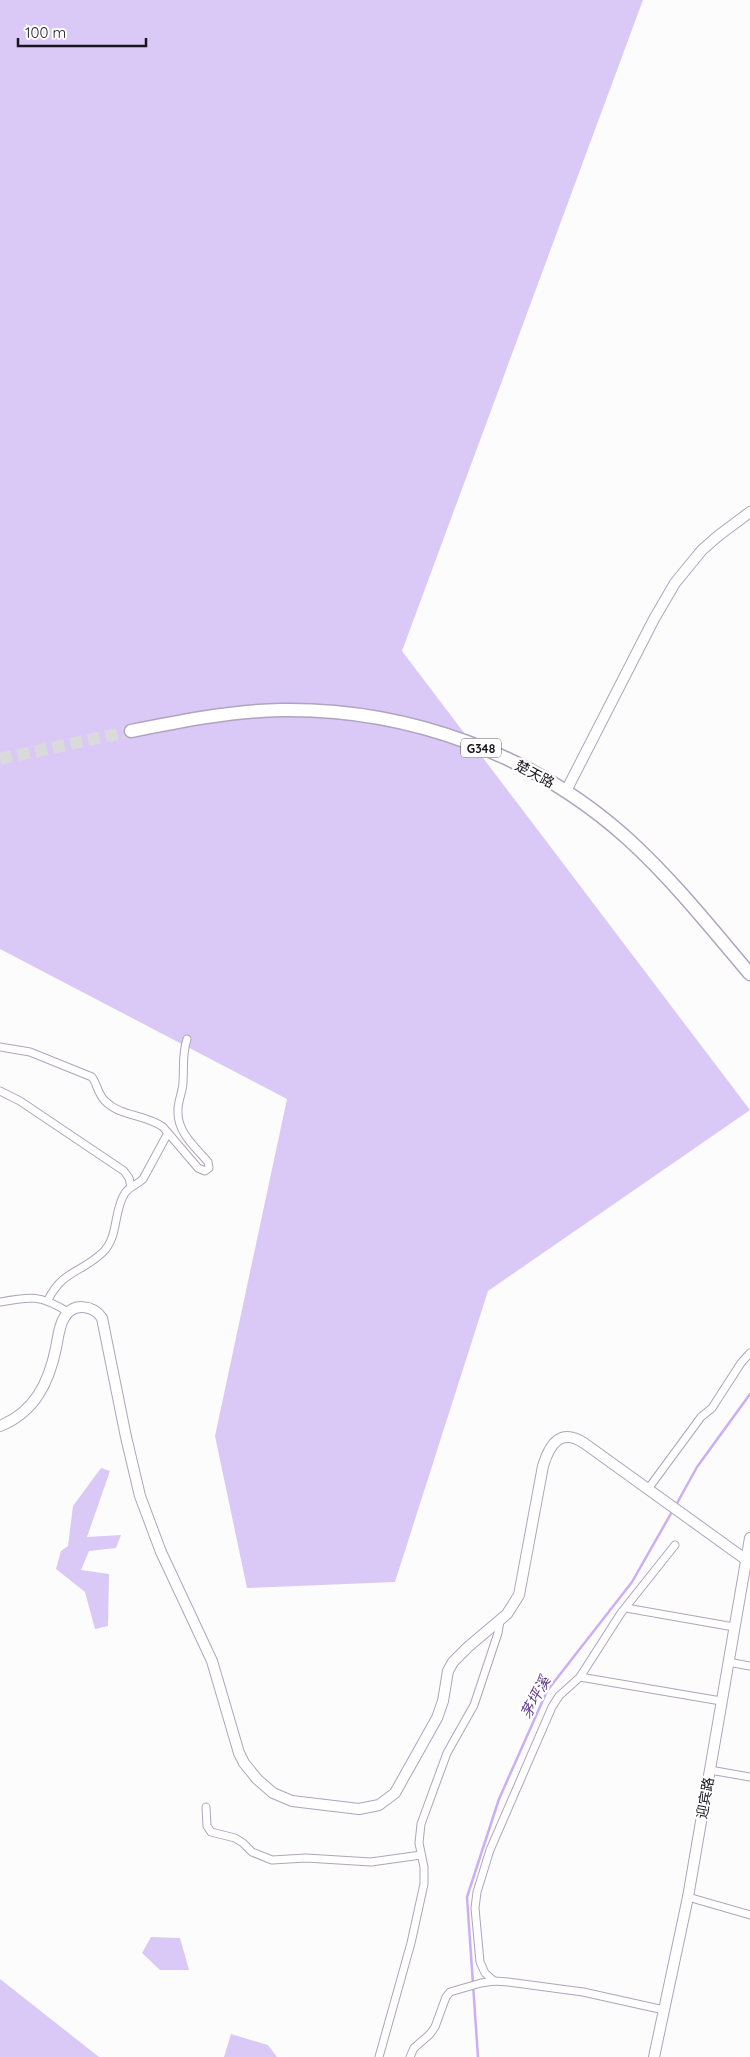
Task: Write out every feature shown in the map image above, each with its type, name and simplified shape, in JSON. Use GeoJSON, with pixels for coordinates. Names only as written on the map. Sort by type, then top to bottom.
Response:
{"type":"FeatureCollection","features":[{"type":"Feature","properties":{"kind":"highway","name":"楚天路"},"geometry":{"type":"LineString","coordinates":[[131,731],[196,719],[281,710],[356,714],[432,730],[466,742],[533,772],[566,791],[628,839],[655,866],[750,974]]}},
{"type":"Feature","properties":{"kind":"street"},"geometry":{"type":"LineString","coordinates":[[566,791],[654,619],[675,583],[702,550],[750,512]]}},
{"type":"Feature","properties":{"kind":"street"},"geometry":{"type":"LineString","coordinates":[[0,1047],[30,1052],[54,1063],[86,1073],[92,1077],[100,1094],[110,1106],[133,1116],[148,1118],[156,1122],[198,1168],[203,1171],[208,1170],[208,1162],[186,1136],[178,1113],[183,1082],[184,1050],[187,1039]]}},
{"type":"Feature","properties":{"kind":"street"},"geometry":{"type":"LineString","coordinates":[[0,1091],[20,1101],[124,1171],[129,1178],[131,1187]]}},
{"type":"Feature","properties":{"kind":"street"},"geometry":{"type":"LineString","coordinates":[[48,1300],[60,1280],[102,1253],[109,1244],[120,1203],[131,1187],[137,1185],[143,1179],[168,1133]]}},
{"type":"Feature","properties":{"kind":"street"},"geometry":{"type":"LineString","coordinates":[[0,1302],[25,1298],[48,1300],[68,1312]]}},
{"type":"Feature","properties":{"kind":"street"},"geometry":{"type":"LineString","coordinates":[[0,1426],[24,1413],[41,1391],[52,1364],[61,1323],[68,1312],[79,1307],[93,1309],[102,1318],[132,1466],[150,1524],[212,1661],[244,1763],[257,1779],[273,1792],[292,1801],[302,1803],[352,1809],[373,1807],[390,1799],[399,1788],[437,1718],[443,1700],[447,1676],[453,1662],[500,1621],[514,1605],[519,1595],[543,1466],[548,1453],[560,1438],[567,1435],[575,1437],[748,1561]]}},
{"type":"Feature","properties":{"kind":"street"},"geometry":{"type":"LineString","coordinates":[[648,1489],[701,1417],[712,1408],[741,1363],[750,1353]]}},
{"type":"Feature","properties":{"kind":"street","name":"迎宾路"},"geometry":{"type":"LineString","coordinates":[[654,2057],[688,1897],[734,1627],[748,1561],[750,1538]]}},
{"type":"Feature","properties":{"kind":"street"},"geometry":{"type":"LineString","coordinates":[[494,1981],[485,1973],[480,1962],[475,1908],[477,1892],[490,1850],[552,1706],[559,1696],[580,1677],[626,1608],[675,1545]]}},
{"type":"Feature","properties":{"kind":"street"},"geometry":{"type":"LineString","coordinates":[[626,1608],[734,1627]]}},
{"type":"Feature","properties":{"kind":"street"},"geometry":{"type":"LineString","coordinates":[[379,2057],[411,1943],[424,1884],[424,1868],[420,1855],[419,1833],[447,1753],[474,1705],[498,1633],[500,1621]]}},
{"type":"Feature","properties":{"kind":"street"},"geometry":{"type":"LineString","coordinates":[[728,1662],[750,1666]]}},
{"type":"Feature","properties":{"kind":"street"},"geometry":{"type":"LineString","coordinates":[[580,1677],[721,1701]]}},
{"type":"Feature","properties":{"kind":"street"},"geometry":{"type":"LineString","coordinates":[[710,1770],[750,1777]]}},
{"type":"Feature","properties":{"kind":"street"},"geometry":{"type":"LineString","coordinates":[[206,1807],[207,1826],[211,1832],[235,1838],[252,1852],[272,1860],[306,1858],[371,1862],[420,1855]]}},
{"type":"Feature","properties":{"kind":"street"},"geometry":{"type":"LineString","coordinates":[[688,1897],[750,1914]]}},
{"type":"Feature","properties":{"kind":"street"},"geometry":{"type":"LineString","coordinates":[[410,2057],[414,2048],[435,2027],[446,1998],[454,1991],[494,1981],[583,1992],[664,2010]]}},
{"type":"Feature","properties":{"kind":"shaded area"},"geometry":{"type":"Polygon","coordinates":[[[0,0],[643,0],[402,651],[750,1110],[488,1291],[395,1582],[247,1588],[215,1436],[287,1099],[0,949],[0,0]]]}},
{"type":"Feature","properties":{"kind":"shaded area"},"geometry":{"type":"Polygon","coordinates":[[[101,1468],[110,1471],[87,1537],[121,1535],[116,1548],[89,1551],[81,1570],[109,1574],[108,1626],[95,1629],[85,1592],[56,1569],[61,1551],[68,1546],[73,1506],[101,1468]]]}},
{"type":"Feature","properties":{"kind":"shaded area"},"geometry":{"type":"Polygon","coordinates":[[[151,1937],[180,1938],[189,1970],[160,1970],[142,1953],[151,1937]]]}},
{"type":"Feature","properties":{"kind":"shaded area"},"geometry":{"type":"Polygon","coordinates":[[[0,1979],[99,2057],[0,2057],[0,1979]]]}},
{"type":"Feature","properties":{"kind":"shaded area"},"geometry":{"type":"Polygon","coordinates":[[[231,2034],[268,2045],[277,2057],[224,2057],[231,2034]]]}},
{"type":"Feature","properties":{"kind":"waterway","name":"茅坪溪"},"geometry":{"type":"LineString","coordinates":[[676,1505],[697,1467],[750,1394]]}},
{"type":"Feature","properties":{"kind":"waterway","name":"茅坪溪"},"geometry":{"type":"LineString","coordinates":[[478,2057],[467,1897],[499,1799],[547,1691],[632,1582],[673,1510]]}},
{"type":"Feature","properties":{"kind":"tunnel"},"geometry":{"type":"LineString","coordinates":[[0,759],[131,731]]}}]}
